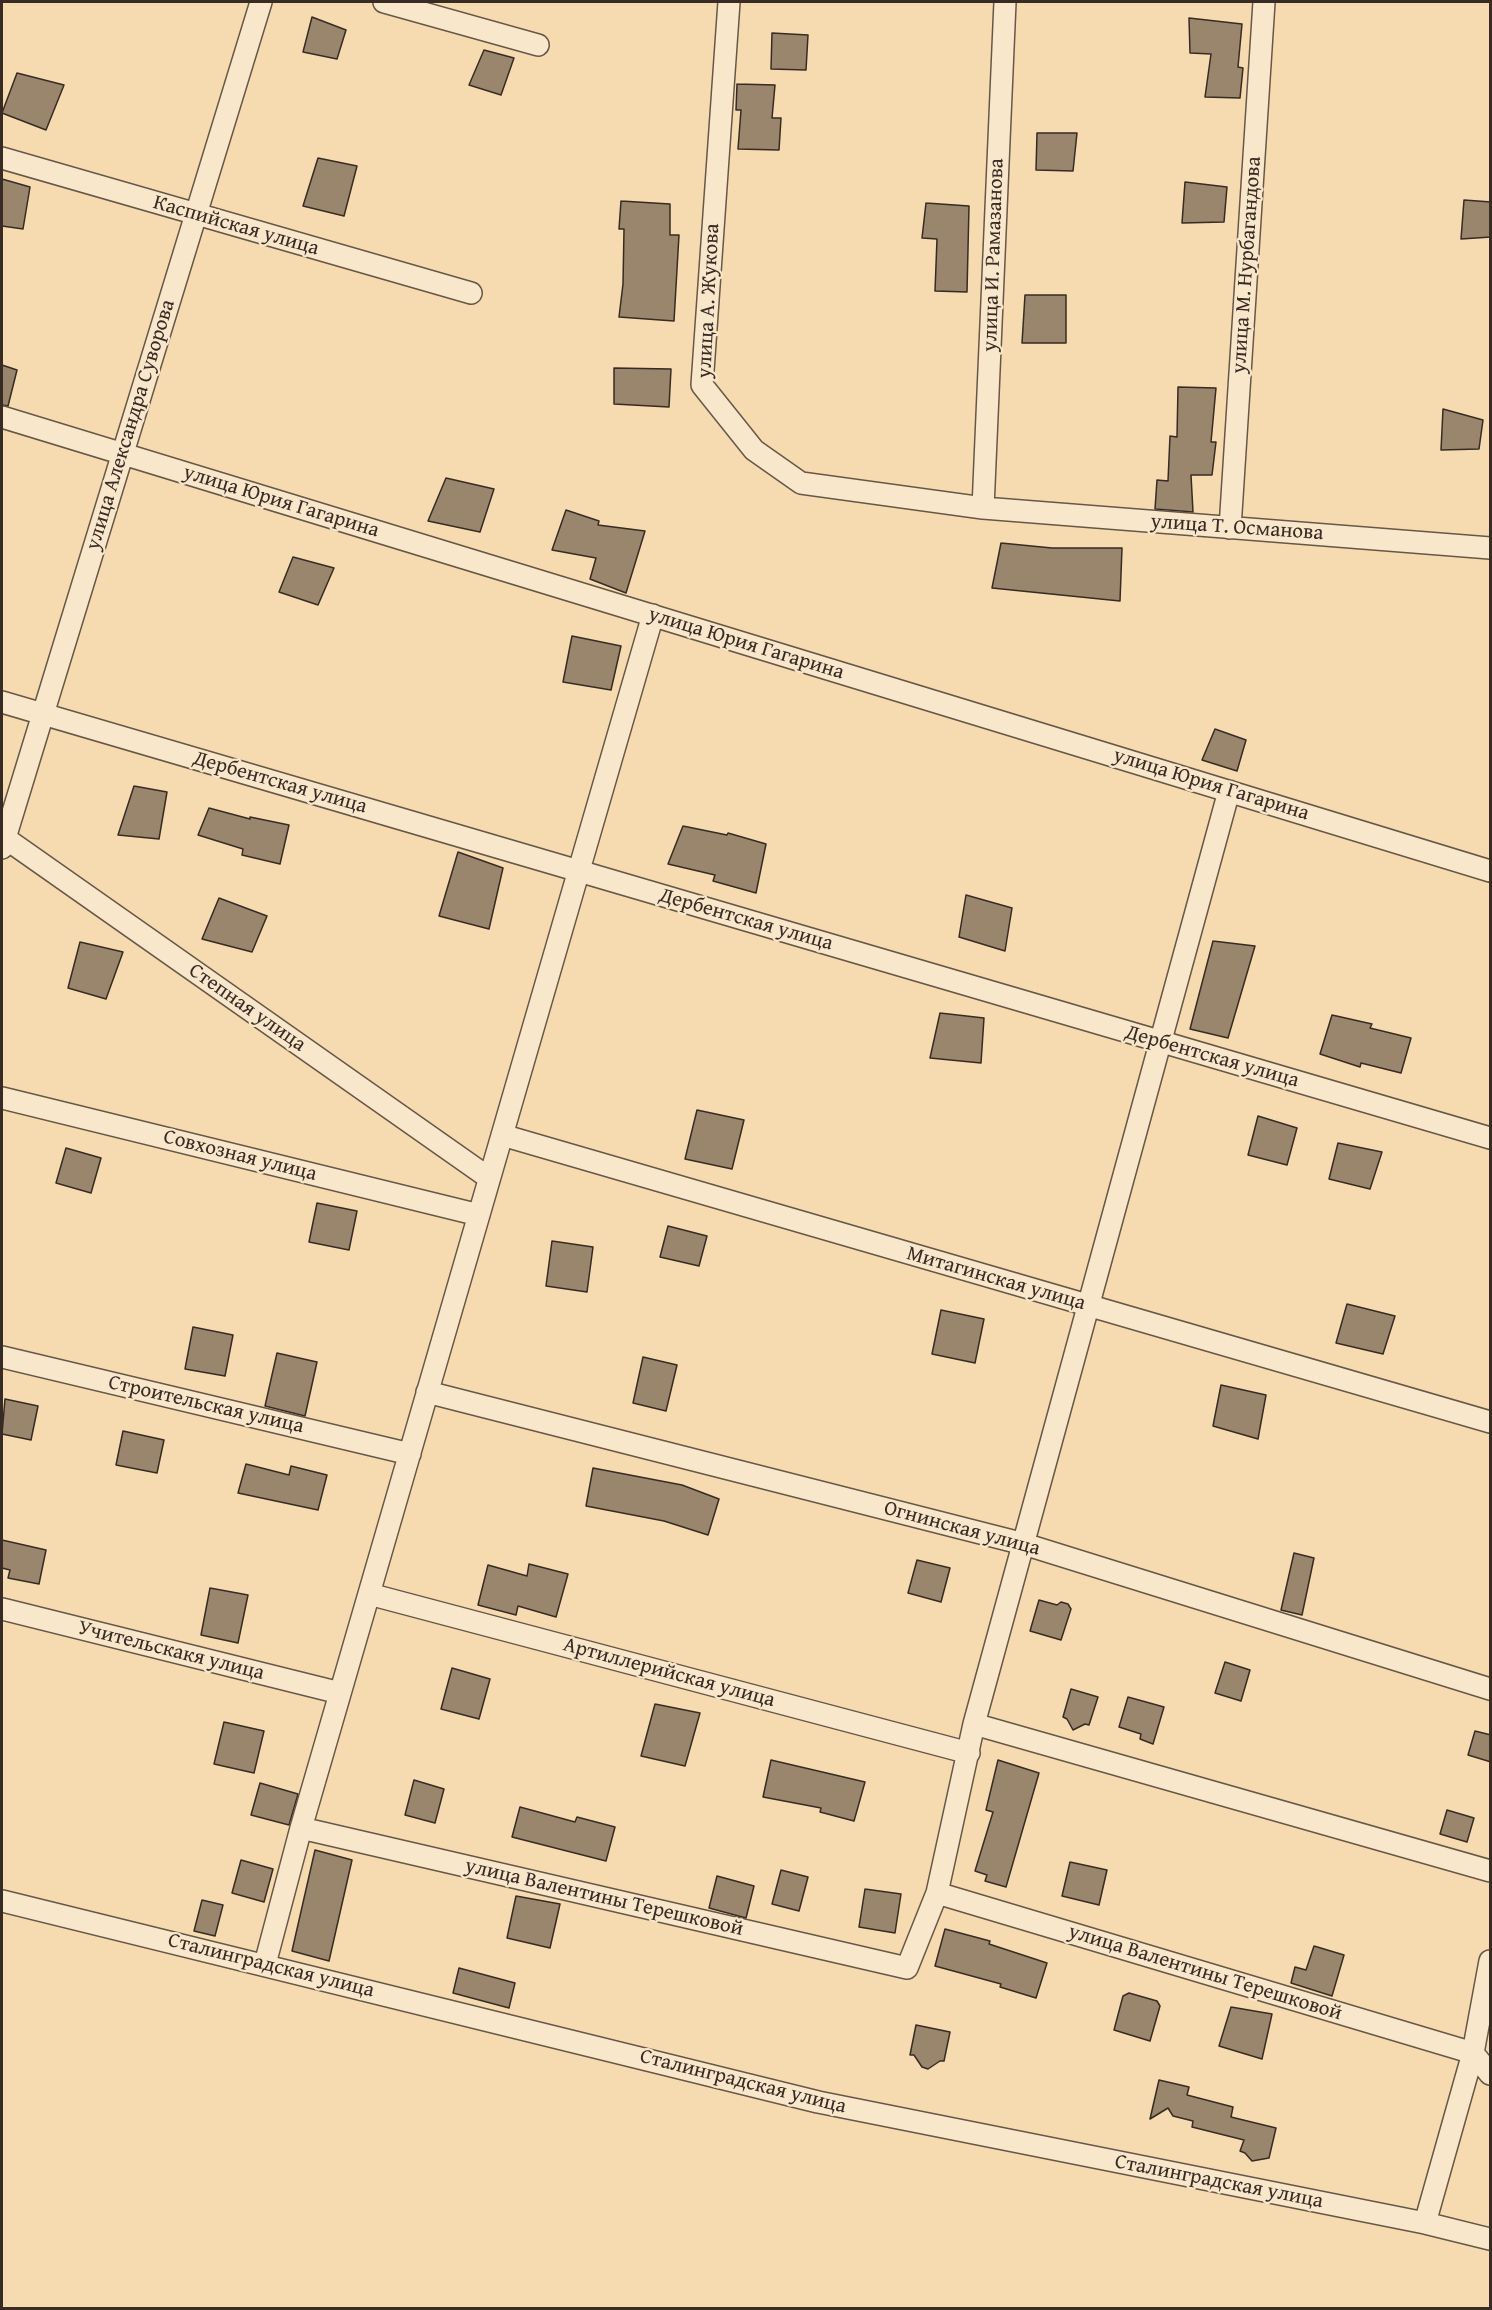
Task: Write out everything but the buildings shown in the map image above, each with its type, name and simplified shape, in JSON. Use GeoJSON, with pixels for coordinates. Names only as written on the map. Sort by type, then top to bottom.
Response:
{"type":"FeatureCollection","features":[{"type":"Feature","properties":{"kind":"street","name":"улица Александра Суворова"},"geometry":{"type":"LineString","coordinates":[[3,843],[261,2]]}},
{"type":"Feature","properties":{"kind":"street"},"geometry":{"type":"LineString","coordinates":[[384,2],[538,45]]}},
{"type":"Feature","properties":{"kind":"street","name":"улица А. Жукова"},"geometry":{"type":"LineString","coordinates":[[729,2],[702,385],[754,450],[801,483],[983,508]]}},
{"type":"Feature","properties":{"kind":"street","name":"улица И. Рамазанова"},"geometry":{"type":"LineString","coordinates":[[983,508],[1005,2]]}},
{"type":"Feature","properties":{"kind":"street","name":"улица М. Нурбагандова"},"geometry":{"type":"LineString","coordinates":[[1230,528],[1264,2]]}},
{"type":"Feature","properties":{"kind":"street","name":"Каспийская улица"},"geometry":{"type":"LineString","coordinates":[[2,158],[471,293]]}},
{"type":"Feature","properties":{"kind":"street","name":"улица Юрия Гагарина"},"geometry":{"type":"LineString","coordinates":[[2,417],[1491,871]]}},
{"type":"Feature","properties":{"kind":"street","name":"улица Т. Османова"},"geometry":{"type":"LineString","coordinates":[[983,508],[1491,548]]}},
{"type":"Feature","properties":{"kind":"street"},"geometry":{"type":"LineString","coordinates":[[265,1964],[301,1828],[653,615]]}},
{"type":"Feature","properties":{"kind":"street","name":"Дербентская улица"},"geometry":{"type":"LineString","coordinates":[[2,702],[1491,1138]]}},
{"type":"Feature","properties":{"kind":"street"},"geometry":{"type":"LineString","coordinates":[[938,1893],[974,1724],[1229,791]]}},
{"type":"Feature","properties":{"kind":"street","name":"Степная улица"},"geometry":{"type":"LineString","coordinates":[[3,843],[489,1178]]}},
{"type":"Feature","properties":{"kind":"street","name":"Совхозная улица"},"geometry":{"type":"LineString","coordinates":[[2,1098],[479,1215]]}},
{"type":"Feature","properties":{"kind":"street","name":"Митагинская улица"},"geometry":{"type":"LineString","coordinates":[[502,1135],[1491,1422]]}},
{"type":"Feature","properties":{"kind":"street","name":"Строительская улица"},"geometry":{"type":"LineString","coordinates":[[2,1357],[410,1454]]}},
{"type":"Feature","properties":{"kind":"street","name":"Огнинская улица"},"geometry":{"type":"LineString","coordinates":[[427,1392],[1024,1544],[1491,1689]]}},
{"type":"Feature","properties":{"kind":"street","name":"Артиллерийская улица"},"geometry":{"type":"LineString","coordinates":[[369,1594],[969,1753]]}},
{"type":"Feature","properties":{"kind":"street","name":"Учительскакя улица"},"geometry":{"type":"LineString","coordinates":[[2,1609],[340,1693]]}},
{"type":"Feature","properties":{"kind":"street"},"geometry":{"type":"LineString","coordinates":[[974,1724],[1491,1871]]}},
{"type":"Feature","properties":{"kind":"street","name":"улица Валентины Терешковой"},"geometry":{"type":"LineString","coordinates":[[301,1828],[907,1968],[938,1893],[1473,2053]]}},
{"type":"Feature","properties":{"kind":"street","name":"Сталинградская улица"},"geometry":{"type":"LineString","coordinates":[[2,1900],[818,2102],[1425,2223],[1491,2239]]}},
{"type":"Feature","properties":{"kind":"street"},"geometry":{"type":"LineString","coordinates":[[1425,2223],[1473,2053],[1491,1961]]}},
{"type":"Feature","properties":{"kind":"street"},"geometry":{"type":"LineString","coordinates":[[1473,2053],[1491,2074]]}}]}
